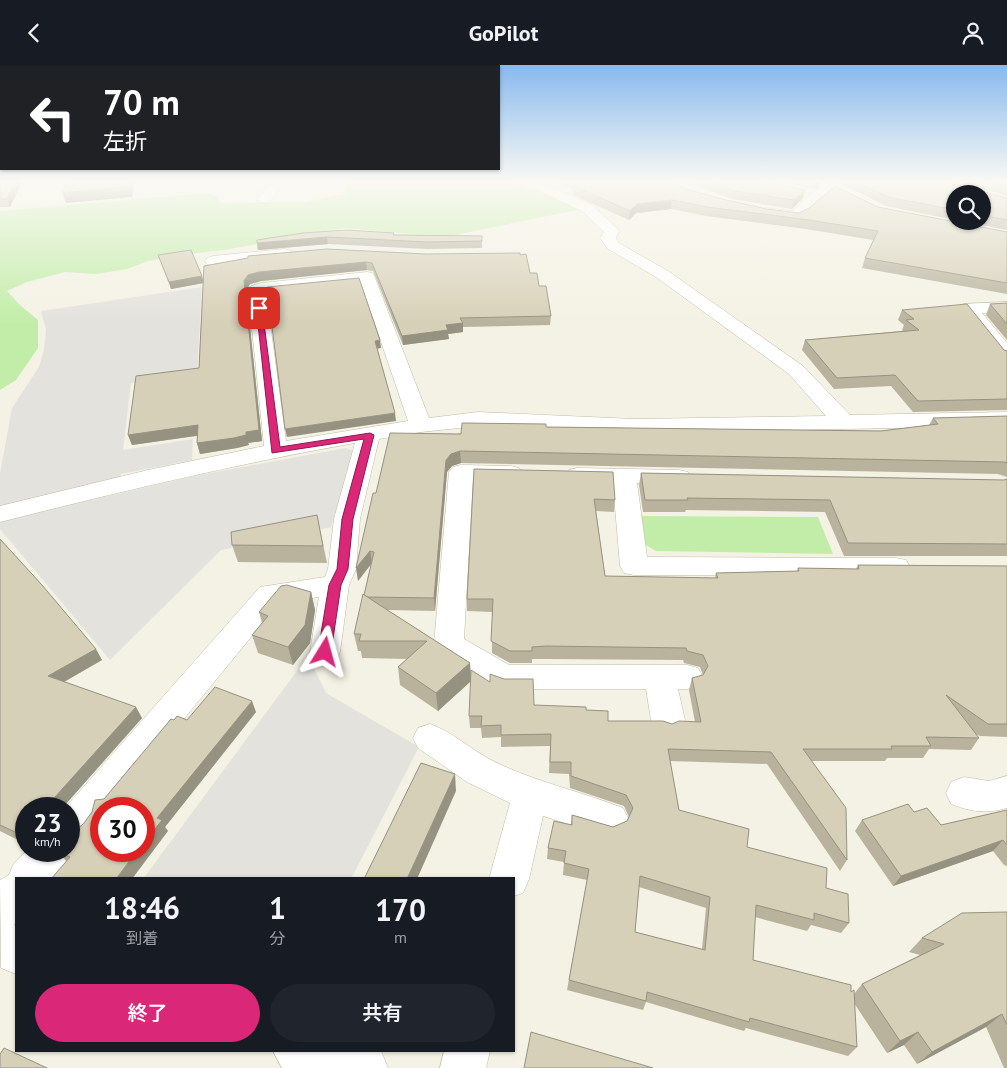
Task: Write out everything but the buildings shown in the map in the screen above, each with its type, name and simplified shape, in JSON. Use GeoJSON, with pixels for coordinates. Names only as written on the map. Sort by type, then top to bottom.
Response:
{"type":"FeatureCollection","features":[{"type":"Feature","properties":{"kind":"street"},"geometry":{"type":"LineString","coordinates":[[610,229],[612,231],[608,238],[613,246],[662,274],[789,365],[845,423]]}},
{"type":"Feature","properties":{"kind":"street"},"geometry":{"type":"LineString","coordinates":[[213,261],[301,253]]}},
{"type":"Feature","properties":{"kind":"street"},"geometry":{"type":"LineString","coordinates":[[276,451],[256,290],[366,268],[421,425]]}},
{"type":"Feature","properties":{"kind":"street"},"geometry":{"type":"LineString","coordinates":[[1007,307],[969,308],[1007,356]]}},
{"type":"Feature","properties":{"kind":"street"},"geometry":{"type":"LineString","coordinates":[[0,514],[148,477],[276,451],[421,425],[478,419],[634,426],[1007,419]]}},
{"type":"Feature","properties":{"kind":"street"},"geometry":{"type":"LineString","coordinates":[[325,652],[335,585],[342,569],[348,519],[370,435]]}},
{"type":"Feature","properties":{"kind":"street"},"geometry":{"type":"LineString","coordinates":[[668,720],[673,677],[504,677],[449,643],[461,472],[702,477]]}},
{"type":"Feature","properties":{"kind":"street"},"geometry":{"type":"LineString","coordinates":[[624,476],[634,566],[916,567]]}},
{"type":"Feature","properties":{"kind":"street"},"geometry":{"type":"LineString","coordinates":[[80,817],[270,594],[335,585]]}},
{"type":"Feature","properties":{"kind":"street"},"geometry":{"type":"LineString","coordinates":[[430,738],[479,771],[530,795],[610,819]]}},
{"type":"Feature","properties":{"kind":"street"},"geometry":{"type":"LineString","coordinates":[[964,793],[989,797],[1007,792]]}},
{"type":"Feature","properties":{"kind":"street"},"geometry":{"type":"LineString","coordinates":[[510,877],[530,795]]}},
{"type":"Feature","properties":{"kind":"street"},"geometry":{"type":"LineString","coordinates":[[29,877],[42,862]]}},
{"type":"Feature","properties":{"kind":"street"},"geometry":{"type":"LineString","coordinates":[[0,911],[15,893]]}},
{"type":"Feature","properties":{"kind":"street"},"geometry":{"type":"LineString","coordinates":[[0,940],[15,952]]}},
{"type":"Feature","properties":{"kind":"street"},"geometry":{"type":"LineString","coordinates":[[300,1052],[365,1068]]}},
{"type":"Feature","properties":{"kind":"street"},"geometry":{"type":"LineString","coordinates":[[463,1068],[467,1052]]}},
{"type":"Feature","properties":{"kind":"green space"},"geometry":{"type":"Polygon","coordinates":[[[0,229],[341,229],[224,250],[180,255],[148,261],[127,269],[96,274],[65,272],[27,282],[7,291],[38,320],[38,348],[16,380],[0,390],[0,229]]]}},
{"type":"Feature","properties":{"kind":"green space"},"geometry":{"type":"Polygon","coordinates":[[[354,229],[485,229],[445,237],[354,229]]]}},
{"type":"Feature","properties":{"kind":"green space"},"geometry":{"type":"Polygon","coordinates":[[[640,516],[818,517],[833,554],[656,551],[642,543],[640,516]]]}},
{"type":"Feature","properties":{"kind":"shaded area"},"geometry":{"type":"Polygon","coordinates":[[[202,287],[197,375],[131,383],[123,450],[193,439],[192,460],[121,474],[120,480],[0,507],[0,474],[12,408],[39,367],[44,349],[46,330],[41,311],[202,287]]]}},
{"type":"Feature","properties":{"kind":"shaded area"},"geometry":{"type":"Polygon","coordinates":[[[346,448],[356,452],[331,527],[221,550],[110,660],[0,529],[0,521],[199,475],[346,448]]]}},
{"type":"Feature","properties":{"kind":"shaded area"},"geometry":{"type":"Polygon","coordinates":[[[308,656],[326,693],[419,747],[352,877],[144,877],[308,656]]]}},
{"type":"Feature","properties":{"kind":"route"},"geometry":{"type":"LineString","coordinates":[[259,308],[276,451],[370,435],[348,519],[342,569],[335,585],[325,652]]}}]}
